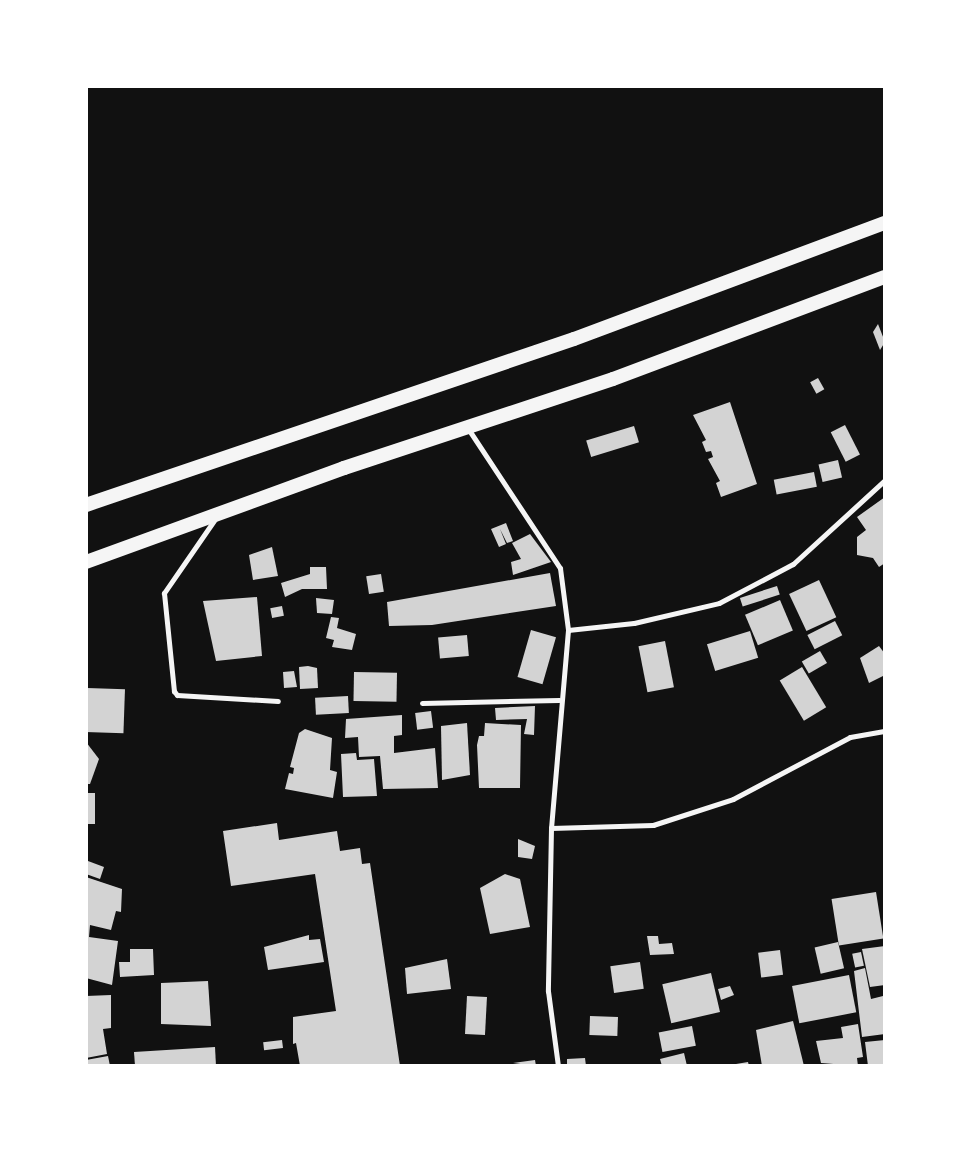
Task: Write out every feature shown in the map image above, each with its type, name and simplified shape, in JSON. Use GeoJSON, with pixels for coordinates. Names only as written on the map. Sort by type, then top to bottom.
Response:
{"type":"FeatureCollection","features":[{"type":"Feature","properties":{"kind":"highway"},"geometry":{"type":"LineString","coordinates":[[86,505],[574,338],[885,223]]}},
{"type":"Feature","properties":{"kind":"highway"},"geometry":{"type":"LineString","coordinates":[[86,562],[220,512],[756,328],[885,277]]}},
{"type":"Feature","properties":{"kind":"street"},"geometry":{"type":"LineString","coordinates":[[467,427],[513,502],[552,550],[560,568],[568,630],[559,700],[551,828],[548,991],[558,1066]]}},
{"type":"Feature","properties":{"kind":"street"},"geometry":{"type":"LineString","coordinates":[[568,630],[634,623],[719,603],[793,564],[885,480]]}},
{"type":"Feature","properties":{"kind":"street"},"geometry":{"type":"LineString","coordinates":[[220,512],[164,593],[171,683],[177,696],[278,701]]}},
{"type":"Feature","properties":{"kind":"street"},"geometry":{"type":"LineString","coordinates":[[422,703],[559,700]]}},
{"type":"Feature","properties":{"kind":"street"},"geometry":{"type":"LineString","coordinates":[[551,828],[653,824],[733,799],[850,736],[885,731]]}},
{"type":"Feature","properties":{"kind":"building"},"geometry":{"type":"Polygon","coordinates":[[[878,324],[885,342],[880,350],[873,332],[878,324]]]}},
{"type":"Feature","properties":{"kind":"building"},"geometry":{"type":"Polygon","coordinates":[[[818,378],[824,389],[816,394],[810,382],[818,378]]]}},
{"type":"Feature","properties":{"kind":"building"},"geometry":{"type":"Polygon","coordinates":[[[730,402],[757,484],[721,497],[716,483],[720,481],[708,459],[713,457],[711,451],[706,452],[702,442],[706,440],[693,415],[730,402]]]}},
{"type":"Feature","properties":{"kind":"building"},"geometry":{"type":"Polygon","coordinates":[[[845,425],[860,454],[846,462],[831,432],[845,425]]]}},
{"type":"Feature","properties":{"kind":"building"},"geometry":{"type":"Polygon","coordinates":[[[634,426],[639,442],[591,457],[586,441],[634,426]]]}},
{"type":"Feature","properties":{"kind":"building"},"geometry":{"type":"Polygon","coordinates":[[[838,460],[842,478],[823,482],[819,464],[838,460]]]}},
{"type":"Feature","properties":{"kind":"building"},"geometry":{"type":"Polygon","coordinates":[[[814,472],[817,487],[777,495],[774,480],[814,472]]]}},
{"type":"Feature","properties":{"kind":"building"},"geometry":{"type":"Polygon","coordinates":[[[885,497],[885,563],[879,567],[873,558],[857,555],[857,537],[866,530],[857,517],[885,497]]]}},
{"type":"Feature","properties":{"kind":"building"},"geometry":{"type":"Polygon","coordinates":[[[506,523],[513,541],[507,543],[500,529],[506,544],[499,547],[491,529],[506,523]]]}},
{"type":"Feature","properties":{"kind":"building"},"geometry":{"type":"Polygon","coordinates":[[[530,534],[551,562],[513,575],[511,562],[521,559],[512,543],[530,534]]]}},
{"type":"Feature","properties":{"kind":"building"},"geometry":{"type":"Polygon","coordinates":[[[272,547],[278,576],[253,580],[249,555],[272,547]]]}},
{"type":"Feature","properties":{"kind":"building"},"geometry":{"type":"Polygon","coordinates":[[[310,567],[326,567],[327,589],[302,589],[285,597],[281,583],[310,574],[310,567]]]}},
{"type":"Feature","properties":{"kind":"building"},"geometry":{"type":"Polygon","coordinates":[[[550,573],[556,606],[432,625],[389,626],[387,602],[550,573]]]}},
{"type":"Feature","properties":{"kind":"building"},"geometry":{"type":"Polygon","coordinates":[[[381,574],[384,592],[369,594],[366,576],[381,574]]]}},
{"type":"Feature","properties":{"kind":"building"},"geometry":{"type":"Polygon","coordinates":[[[819,580],[836,617],[806,631],[789,594],[819,580]]]}},
{"type":"Feature","properties":{"kind":"building"},"geometry":{"type":"Polygon","coordinates":[[[777,586],[780,595],[743,607],[740,598],[777,586]]]}},
{"type":"Feature","properties":{"kind":"building"},"geometry":{"type":"Polygon","coordinates":[[[257,597],[262,656],[216,661],[203,601],[257,597]]]}},
{"type":"Feature","properties":{"kind":"building"},"geometry":{"type":"Polygon","coordinates":[[[316,598],[334,600],[332,614],[317,613],[316,598]]]}},
{"type":"Feature","properties":{"kind":"building"},"geometry":{"type":"Polygon","coordinates":[[[780,600],[793,630],[758,645],[745,615],[780,600]]]}},
{"type":"Feature","properties":{"kind":"building"},"geometry":{"type":"Polygon","coordinates":[[[282,606],[284,616],[272,618],[270,608],[282,606]]]}},
{"type":"Feature","properties":{"kind":"building"},"geometry":{"type":"Polygon","coordinates":[[[331,617],[339,618],[337,628],[356,634],[352,650],[332,647],[334,640],[326,638],[331,617]]]}},
{"type":"Feature","properties":{"kind":"building"},"geometry":{"type":"Polygon","coordinates":[[[835,621],[842,635],[815,649],[807,635],[835,621]]]}},
{"type":"Feature","properties":{"kind":"building"},"geometry":{"type":"Polygon","coordinates":[[[531,630],[556,637],[542,684],[517,677],[531,630]]]}},
{"type":"Feature","properties":{"kind":"building"},"geometry":{"type":"Polygon","coordinates":[[[750,631],[758,658],[715,671],[707,644],[750,631]]]}},
{"type":"Feature","properties":{"kind":"building"},"geometry":{"type":"Polygon","coordinates":[[[467,635],[469,656],[440,658],[438,638],[467,635]]]}},
{"type":"Feature","properties":{"kind":"building"},"geometry":{"type":"Polygon","coordinates":[[[665,641],[674,687],[647,692],[638,646],[665,641]]]}},
{"type":"Feature","properties":{"kind":"building"},"geometry":{"type":"Polygon","coordinates":[[[879,646],[885,654],[885,675],[869,683],[860,658],[879,646]]]}},
{"type":"Feature","properties":{"kind":"building"},"geometry":{"type":"Polygon","coordinates":[[[820,651],[827,663],[809,674],[802,662],[820,651]]]}},
{"type":"Feature","properties":{"kind":"building"},"geometry":{"type":"Polygon","coordinates":[[[299,667],[317,668],[318,688],[300,689],[299,667]]]}},
{"type":"Feature","properties":{"kind":"building"},"geometry":{"type":"Polygon","coordinates":[[[802,667],[826,707],[804,721],[780,680],[802,667]]]}},
{"type":"Feature","properties":{"kind":"building"},"geometry":{"type":"Polygon","coordinates":[[[294,671],[297,687],[284,688],[283,672],[294,671]]]}},
{"type":"Feature","properties":{"kind":"building"},"geometry":{"type":"Polygon","coordinates":[[[354,672],[397,673],[396,702],[353,701],[354,672]]]}},
{"type":"Feature","properties":{"kind":"building"},"geometry":{"type":"Polygon","coordinates":[[[87,688],[125,689],[123,733],[86,732],[87,688]]]}},
{"type":"Feature","properties":{"kind":"building"},"geometry":{"type":"Polygon","coordinates":[[[348,696],[349,713],[316,715],[315,698],[348,696]]]}},
{"type":"Feature","properties":{"kind":"building"},"geometry":{"type":"Polygon","coordinates":[[[535,706],[534,735],[524,734],[527,719],[496,720],[495,708],[535,706]]]}},
{"type":"Feature","properties":{"kind":"building"},"geometry":{"type":"Polygon","coordinates":[[[431,711],[433,728],[417,730],[415,713],[431,711]]]}},
{"type":"Feature","properties":{"kind":"building"},"geometry":{"type":"Polygon","coordinates":[[[402,715],[402,735],[394,736],[394,753],[435,748],[438,788],[383,789],[380,756],[359,757],[358,737],[345,738],[346,719],[402,715]]]}},
{"type":"Feature","properties":{"kind":"building"},"geometry":{"type":"Polygon","coordinates":[[[467,723],[470,775],[442,780],[441,726],[467,723]]]}},
{"type":"Feature","properties":{"kind":"building"},"geometry":{"type":"Polygon","coordinates":[[[485,723],[521,725],[520,788],[479,788],[477,745],[479,736],[484,736],[485,723]]]}},
{"type":"Feature","properties":{"kind":"building"},"geometry":{"type":"Polygon","coordinates":[[[305,729],[332,738],[330,770],[337,772],[333,798],[285,789],[289,773],[293,774],[294,768],[290,767],[299,733],[305,729]]]}},
{"type":"Feature","properties":{"kind":"building"},"geometry":{"type":"Polygon","coordinates":[[[86,742],[99,759],[90,784],[86,784],[86,742]]]}},
{"type":"Feature","properties":{"kind":"building"},"geometry":{"type":"Polygon","coordinates":[[[356,753],[357,760],[374,759],[377,796],[343,797],[341,754],[356,753]]]}},
{"type":"Feature","properties":{"kind":"building"},"geometry":{"type":"Polygon","coordinates":[[[86,793],[95,793],[95,824],[86,824],[86,793]]]}},
{"type":"Feature","properties":{"kind":"building"},"geometry":{"type":"Polygon","coordinates":[[[277,823],[279,840],[337,831],[340,851],[360,848],[362,864],[370,863],[400,1066],[300,1066],[296,1043],[293,1044],[293,1017],[336,1011],[315,874],[231,886],[223,831],[277,823]]]}},
{"type":"Feature","properties":{"kind":"building"},"geometry":{"type":"Polygon","coordinates":[[[518,839],[535,846],[532,859],[518,857],[518,839]]]}},
{"type":"Feature","properties":{"kind":"building"},"geometry":{"type":"Polygon","coordinates":[[[88,861],[104,867],[100,879],[86,874],[88,861]]]}},
{"type":"Feature","properties":{"kind":"building"},"geometry":{"type":"Polygon","coordinates":[[[505,874],[520,879],[530,927],[490,934],[480,888],[505,874]]]}},
{"type":"Feature","properties":{"kind":"building"},"geometry":{"type":"Polygon","coordinates":[[[86,877],[122,889],[121,912],[116,911],[111,930],[90,925],[89,937],[118,941],[112,985],[86,978],[86,877]]]}},
{"type":"Feature","properties":{"kind":"building"},"geometry":{"type":"Polygon","coordinates":[[[876,892],[883,938],[839,945],[832,899],[876,892]]]}},
{"type":"Feature","properties":{"kind":"building"},"geometry":{"type":"Polygon","coordinates":[[[309,935],[309,940],[320,939],[324,962],[268,970],[264,947],[309,935]]]}},
{"type":"Feature","properties":{"kind":"building"},"geometry":{"type":"Polygon","coordinates":[[[647,936],[658,936],[659,944],[672,943],[674,954],[650,955],[647,936]]]}},
{"type":"Feature","properties":{"kind":"building"},"geometry":{"type":"Polygon","coordinates":[[[838,942],[844,968],[821,974],[815,947],[838,942]]]}},
{"type":"Feature","properties":{"kind":"building"},"geometry":{"type":"Polygon","coordinates":[[[885,946],[885,985],[870,987],[862,949],[885,946]]]}},
{"type":"Feature","properties":{"kind":"building"},"geometry":{"type":"Polygon","coordinates":[[[130,949],[153,949],[154,975],[120,977],[119,962],[130,962],[130,949]]]}},
{"type":"Feature","properties":{"kind":"building"},"geometry":{"type":"Polygon","coordinates":[[[780,950],[783,975],[761,977],[758,953],[780,950]]]}},
{"type":"Feature","properties":{"kind":"building"},"geometry":{"type":"Polygon","coordinates":[[[861,952],[864,966],[855,968],[852,954],[861,952]]]}},
{"type":"Feature","properties":{"kind":"building"},"geometry":{"type":"Polygon","coordinates":[[[447,959],[451,989],[407,994],[405,968],[447,959]]]}},
{"type":"Feature","properties":{"kind":"building"},"geometry":{"type":"Polygon","coordinates":[[[640,962],[644,989],[614,993],[610,966],[640,962]]]}},
{"type":"Feature","properties":{"kind":"building"},"geometry":{"type":"Polygon","coordinates":[[[865,968],[871,999],[883,996],[885,1034],[862,1037],[854,971],[865,968]]]}},
{"type":"Feature","properties":{"kind":"building"},"geometry":{"type":"Polygon","coordinates":[[[711,973],[720,1012],[671,1023],[662,984],[711,973]]]}},
{"type":"Feature","properties":{"kind":"building"},"geometry":{"type":"Polygon","coordinates":[[[849,975],[856,1012],[799,1023],[792,986],[849,975]]]}},
{"type":"Feature","properties":{"kind":"building"},"geometry":{"type":"Polygon","coordinates":[[[208,981],[211,1026],[161,1024],[161,983],[208,981]]]}},
{"type":"Feature","properties":{"kind":"building"},"geometry":{"type":"Polygon","coordinates":[[[730,986],[734,995],[721,1000],[718,989],[730,986]]]}},
{"type":"Feature","properties":{"kind":"building"},"geometry":{"type":"Polygon","coordinates":[[[111,995],[111,1028],[103,1029],[107,1054],[86,1058],[86,996],[111,995]]]}},
{"type":"Feature","properties":{"kind":"building"},"geometry":{"type":"Polygon","coordinates":[[[467,996],[487,997],[485,1035],[465,1034],[467,996]]]}},
{"type":"Feature","properties":{"kind":"building"},"geometry":{"type":"Polygon","coordinates":[[[590,1016],[618,1017],[617,1036],[589,1035],[590,1016]]]}},
{"type":"Feature","properties":{"kind":"building"},"geometry":{"type":"Polygon","coordinates":[[[793,1021],[804,1066],[762,1066],[756,1030],[793,1021]]]}},
{"type":"Feature","properties":{"kind":"building"},"geometry":{"type":"Polygon","coordinates":[[[858,1024],[863,1057],[857,1058],[858,1066],[821,1063],[816,1041],[843,1038],[841,1027],[858,1024]]]}},
{"type":"Feature","properties":{"kind":"building"},"geometry":{"type":"Polygon","coordinates":[[[692,1026],[696,1046],[662,1052],[659,1032],[692,1026]]]}},
{"type":"Feature","properties":{"kind":"building"},"geometry":{"type":"Polygon","coordinates":[[[282,1040],[283,1048],[264,1050],[263,1042],[282,1040]]]}},
{"type":"Feature","properties":{"kind":"building"},"geometry":{"type":"Polygon","coordinates":[[[885,1040],[885,1066],[868,1066],[865,1042],[885,1040]]]}},
{"type":"Feature","properties":{"kind":"building"},"geometry":{"type":"Polygon","coordinates":[[[215,1047],[216,1066],[135,1066],[134,1052],[215,1047]]]}},
{"type":"Feature","properties":{"kind":"building"},"geometry":{"type":"Polygon","coordinates":[[[684,1053],[687,1066],[662,1066],[660,1059],[684,1053]]]}},
{"type":"Feature","properties":{"kind":"building"},"geometry":{"type":"Polygon","coordinates":[[[108,1056],[110,1066],[86,1066],[86,1060],[108,1056]]]}},
{"type":"Feature","properties":{"kind":"building"},"geometry":{"type":"Polygon","coordinates":[[[585,1058],[586,1066],[567,1066],[567,1059],[585,1058]]]}},
{"type":"Feature","properties":{"kind":"building"},"geometry":{"type":"Polygon","coordinates":[[[535,1060],[536,1066],[513,1063],[535,1060]]]}},
{"type":"Feature","properties":{"kind":"building"},"geometry":{"type":"Polygon","coordinates":[[[748,1062],[749,1066],[730,1066],[730,1065],[748,1062]]]}}]}
